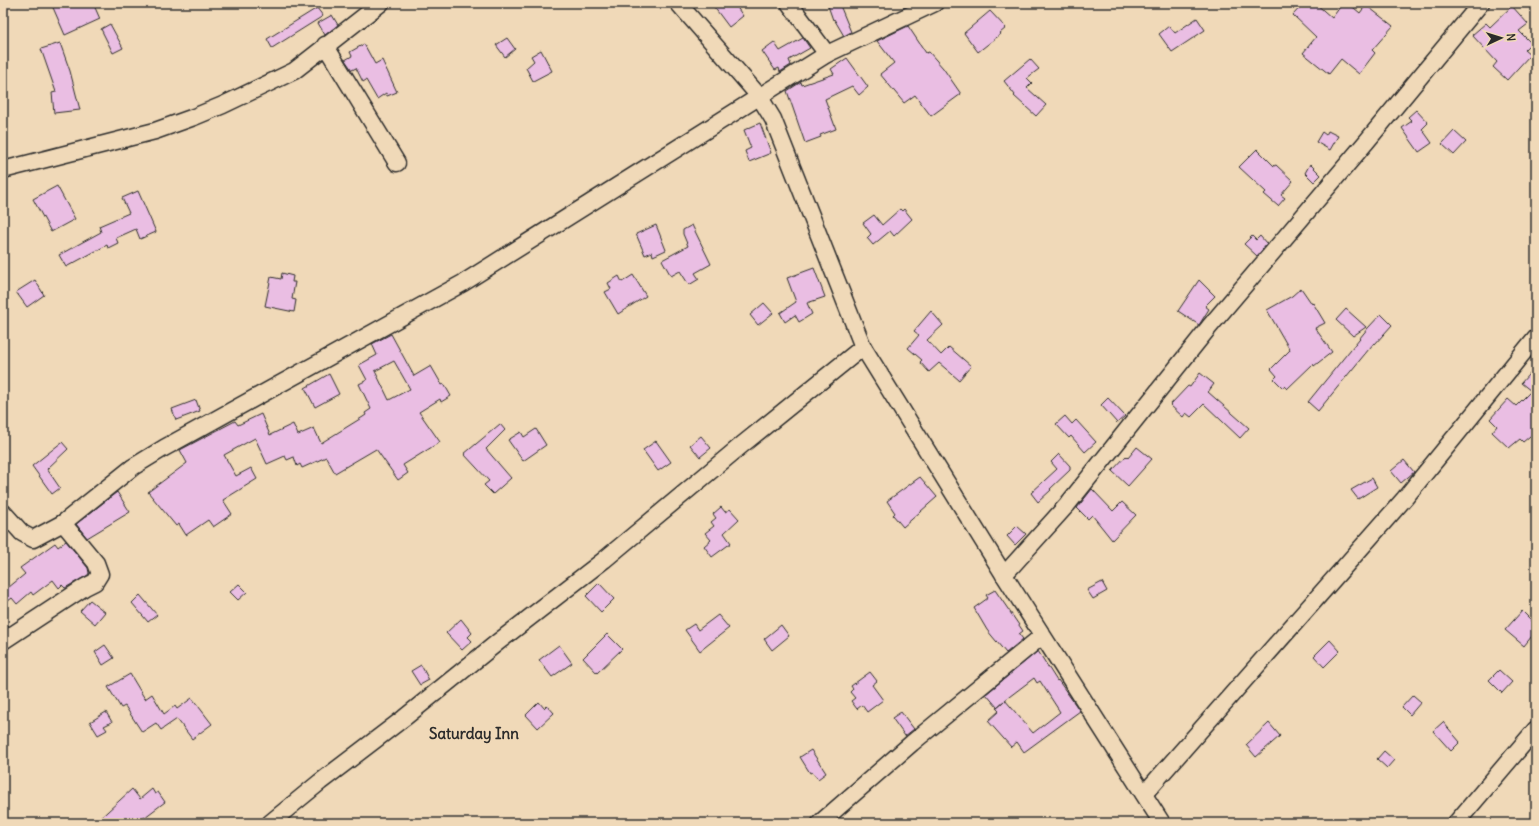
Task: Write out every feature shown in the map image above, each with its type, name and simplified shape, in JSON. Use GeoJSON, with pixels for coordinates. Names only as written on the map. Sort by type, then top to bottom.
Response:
{"type":"FeatureCollection","features":[{"type":"Feature","properties":{"kind":"street"},"geometry":{"type":"LineString","coordinates":[[678,3],[759,96],[773,119],[862,347],[1004,576],[1162,823]]}},
{"type":"Feature","properties":{"kind":"street"},"geometry":{"type":"LineString","coordinates":[[789,3],[827,54]]}},
{"type":"Feature","properties":{"kind":"street"},"geometry":{"type":"LineString","coordinates":[[3,512],[22,533],[33,539],[63,523],[133,467],[171,444],[463,283],[827,54],[935,3]]}},
{"type":"Feature","properties":{"kind":"street"},"geometry":{"type":"LineString","coordinates":[[1004,576],[1067,505],[1210,326],[1367,142],[1481,3]]}},
{"type":"Feature","properties":{"kind":"street"},"geometry":{"type":"LineString","coordinates":[[3,170],[155,131],[194,118],[294,71],[377,4]]}},
{"type":"Feature","properties":{"kind":"street"},"geometry":{"type":"LineString","coordinates":[[325,45],[397,163]]}},
{"type":"Feature","properties":{"kind":"street"},"geometry":{"type":"LineString","coordinates":[[1144,794],[1405,498],[1536,336]]}},
{"type":"Feature","properties":{"kind":"street"},"geometry":{"type":"LineString","coordinates":[[270,823],[320,782],[404,718],[498,642],[604,560],[862,347]]}},
{"type":"Feature","properties":{"kind":"street"},"geometry":{"type":"LineString","coordinates":[[3,641],[95,582],[100,574],[96,563],[63,523]]}},
{"type":"Feature","properties":{"kind":"street"},"geometry":{"type":"LineString","coordinates":[[820,823],[912,743],[1042,636]]}},
{"type":"Feature","properties":{"kind":"street"},"geometry":{"type":"LineString","coordinates":[[1456,823],[1536,729]]}},
{"type":"Feature","properties":{"kind":"building"},"geometry":{"type":"Polygon","coordinates":[[[51,3],[93,3],[100,19],[65,35],[51,3]]]}},
{"type":"Feature","properties":{"kind":"building"},"geometry":{"type":"Polygon","coordinates":[[[711,3],[734,3],[743,16],[729,27],[711,3]]]}},
{"type":"Feature","properties":{"kind":"building"},"geometry":{"type":"Polygon","coordinates":[[[827,3],[839,3],[851,32],[844,36],[834,19],[833,20],[827,3]]]}},
{"type":"Feature","properties":{"kind":"building"},"geometry":{"type":"Polygon","coordinates":[[[1304,3],[1315,3],[1332,18],[1343,3],[1348,3],[1360,13],[1366,5],[1393,26],[1372,50],[1375,53],[1359,74],[1341,59],[1329,74],[1303,53],[1316,37],[1293,15],[1304,3]]]}},
{"type":"Feature","properties":{"kind":"building"},"geometry":{"type":"Polygon","coordinates":[[[1512,6],[1528,24],[1519,31],[1531,43],[1524,50],[1530,55],[1507,80],[1493,67],[1497,62],[1472,35],[1486,23],[1490,27],[1512,6]]]}},
{"type":"Feature","properties":{"kind":"building"},"geometry":{"type":"Polygon","coordinates":[[[317,8],[323,16],[272,48],[267,39],[317,8]]]}},
{"type":"Feature","properties":{"kind":"building"},"geometry":{"type":"Polygon","coordinates":[[[990,11],[1006,28],[1000,33],[1001,34],[978,52],[964,33],[990,11]]]}},
{"type":"Feature","properties":{"kind":"building"},"geometry":{"type":"Polygon","coordinates":[[[332,15],[338,25],[325,35],[318,23],[332,15]]]}},
{"type":"Feature","properties":{"kind":"building"},"geometry":{"type":"Polygon","coordinates":[[[1197,18],[1205,30],[1172,52],[1159,34],[1169,26],[1175,33],[1197,18]]]}},
{"type":"Feature","properties":{"kind":"building"},"geometry":{"type":"Polygon","coordinates":[[[110,24],[123,48],[113,53],[101,29],[110,24]]]}},
{"type":"Feature","properties":{"kind":"building"},"geometry":{"type":"Polygon","coordinates":[[[908,26],[926,53],[929,52],[943,68],[961,94],[931,116],[915,95],[904,103],[880,74],[894,63],[877,41],[908,26]]]}},
{"type":"Feature","properties":{"kind":"building"},"geometry":{"type":"Polygon","coordinates":[[[507,38],[515,49],[505,57],[496,45],[507,38]]]}},
{"type":"Feature","properties":{"kind":"building"},"geometry":{"type":"Polygon","coordinates":[[[803,38],[810,48],[789,60],[791,65],[780,72],[779,68],[775,70],[762,51],[774,42],[780,51],[803,38]]]}},
{"type":"Feature","properties":{"kind":"building"},"geometry":{"type":"Polygon","coordinates":[[[60,43],[70,71],[80,110],[54,113],[52,93],[56,92],[41,49],[60,43]]]}},
{"type":"Feature","properties":{"kind":"building"},"geometry":{"type":"Polygon","coordinates":[[[364,44],[375,64],[382,60],[397,92],[387,96],[386,93],[377,99],[366,80],[363,82],[356,68],[352,70],[345,60],[352,56],[350,52],[364,44]]]}},
{"type":"Feature","properties":{"kind":"building"},"geometry":{"type":"Polygon","coordinates":[[[541,50],[552,71],[533,81],[526,68],[534,61],[531,56],[541,50]]]}},
{"type":"Feature","properties":{"kind":"building"},"geometry":{"type":"Polygon","coordinates":[[[847,58],[868,87],[859,95],[852,86],[825,99],[836,129],[805,143],[787,91],[801,82],[802,85],[834,74],[831,69],[847,58]]]}},
{"type":"Feature","properties":{"kind":"building"},"geometry":{"type":"Polygon","coordinates":[[[1030,59],[1039,69],[1027,78],[1032,83],[1027,88],[1046,105],[1036,116],[1014,96],[1015,95],[1004,81],[1030,59]]]}},
{"type":"Feature","properties":{"kind":"building"},"geometry":{"type":"Polygon","coordinates":[[[1416,110],[1428,123],[1422,129],[1432,143],[1419,152],[1402,128],[1412,121],[1408,117],[1416,110]]]}},
{"type":"Feature","properties":{"kind":"building"},"geometry":{"type":"Polygon","coordinates":[[[760,123],[771,153],[749,162],[745,151],[751,148],[744,130],[760,123]]]}},
{"type":"Feature","properties":{"kind":"building"},"geometry":{"type":"Polygon","coordinates":[[[1328,131],[1338,136],[1330,150],[1316,142],[1322,132],[1326,135],[1328,131]]]}},
{"type":"Feature","properties":{"kind":"building"},"geometry":{"type":"Polygon","coordinates":[[[1454,131],[1466,142],[1454,155],[1442,144],[1454,131]]]}},
{"type":"Feature","properties":{"kind":"building"},"geometry":{"type":"Polygon","coordinates":[[[1257,149],[1274,166],[1276,165],[1293,181],[1281,195],[1285,198],[1278,206],[1264,194],[1266,192],[1239,167],[1257,149]]]}},
{"type":"Feature","properties":{"kind":"building"},"geometry":{"type":"Polygon","coordinates":[[[1310,164],[1321,175],[1314,182],[1305,173],[1310,164]]]}},
{"type":"Feature","properties":{"kind":"building"},"geometry":{"type":"Polygon","coordinates":[[[57,186],[75,219],[51,232],[33,199],[57,186]]]}},
{"type":"Feature","properties":{"kind":"building"},"geometry":{"type":"Polygon","coordinates":[[[138,191],[156,232],[140,239],[136,229],[116,238],[118,243],[108,248],[107,245],[66,267],[59,255],[101,232],[99,226],[129,213],[122,198],[138,191]]]}},
{"type":"Feature","properties":{"kind":"building"},"geometry":{"type":"Polygon","coordinates":[[[900,209],[902,211],[904,209],[912,219],[894,236],[890,231],[873,245],[867,238],[871,234],[863,223],[874,215],[882,225],[900,209]]]}},
{"type":"Feature","properties":{"kind":"building"},"geometry":{"type":"Polygon","coordinates":[[[656,225],[666,250],[653,256],[652,252],[645,255],[636,234],[656,225]]]}},
{"type":"Feature","properties":{"kind":"building"},"geometry":{"type":"Polygon","coordinates":[[[692,225],[711,264],[695,273],[699,279],[689,285],[680,271],[671,276],[662,260],[688,246],[683,230],[692,225]]]}},
{"type":"Feature","properties":{"kind":"building"},"geometry":{"type":"Polygon","coordinates":[[[1252,236],[1256,240],[1260,236],[1267,244],[1257,256],[1244,244],[1252,236]]]}},
{"type":"Feature","properties":{"kind":"building"},"geometry":{"type":"Polygon","coordinates":[[[814,268],[825,297],[807,303],[812,314],[799,322],[795,315],[785,322],[780,313],[796,302],[787,278],[814,268]]]}},
{"type":"Feature","properties":{"kind":"building"},"geometry":{"type":"Polygon","coordinates":[[[282,273],[293,276],[292,282],[295,282],[292,299],[296,300],[294,312],[265,306],[271,277],[281,279],[282,273]]]}},
{"type":"Feature","properties":{"kind":"building"},"geometry":{"type":"Polygon","coordinates":[[[633,275],[646,296],[618,314],[605,292],[611,289],[608,283],[619,276],[622,282],[633,275]]]}},
{"type":"Feature","properties":{"kind":"building"},"geometry":{"type":"Polygon","coordinates":[[[35,280],[44,295],[27,307],[16,292],[35,280]]]}},
{"type":"Feature","properties":{"kind":"building"},"geometry":{"type":"Polygon","coordinates":[[[1199,280],[1215,296],[1205,306],[1209,309],[1199,325],[1178,311],[1199,280]]]}},
{"type":"Feature","properties":{"kind":"building"},"geometry":{"type":"Polygon","coordinates":[[[1301,288],[1312,304],[1313,303],[1325,323],[1315,328],[1332,352],[1314,366],[1313,364],[1287,389],[1284,386],[1283,388],[1274,379],[1277,376],[1271,369],[1290,350],[1267,310],[1292,296],[1301,288]]]}},
{"type":"Feature","properties":{"kind":"building"},"geometry":{"type":"Polygon","coordinates":[[[764,303],[773,313],[758,325],[750,315],[764,303]]]}},
{"type":"Feature","properties":{"kind":"building"},"geometry":{"type":"Polygon","coordinates":[[[1346,309],[1366,327],[1353,336],[1336,320],[1346,309]]]}},
{"type":"Feature","properties":{"kind":"building"},"geometry":{"type":"Polygon","coordinates":[[[931,311],[943,325],[927,340],[941,355],[949,347],[971,366],[959,380],[939,363],[929,372],[920,362],[922,360],[908,348],[919,335],[914,331],[931,311]]]}},
{"type":"Feature","properties":{"kind":"building"},"geometry":{"type":"Polygon","coordinates":[[[1381,314],[1392,325],[1375,344],[1374,343],[1318,411],[1308,402],[1381,314]]]}},
{"type":"Feature","properties":{"kind":"building"},"geometry":{"type":"Polygon","coordinates":[[[391,334],[414,376],[431,366],[442,385],[444,384],[451,396],[441,402],[440,399],[419,412],[440,442],[403,465],[408,473],[398,480],[376,449],[335,473],[326,457],[302,468],[300,464],[297,466],[294,457],[287,460],[285,456],[267,464],[255,438],[224,455],[236,476],[251,468],[257,479],[223,500],[232,514],[213,527],[208,520],[186,535],[179,524],[176,526],[148,492],[187,463],[180,450],[235,421],[238,425],[261,414],[270,435],[293,424],[298,435],[314,428],[321,443],[363,417],[366,415],[365,413],[371,409],[359,384],[367,380],[359,365],[377,355],[372,344],[391,334]],[[394,361],[375,371],[389,400],[410,389],[394,361]]]}},
{"type":"Feature","properties":{"kind":"building"},"geometry":{"type":"Polygon","coordinates":[[[1536,366],[1536,431],[1523,442],[1520,439],[1509,448],[1492,432],[1497,426],[1490,419],[1508,399],[1516,406],[1531,391],[1521,383],[1536,366]]]}},
{"type":"Feature","properties":{"kind":"building"},"geometry":{"type":"Polygon","coordinates":[[[1200,373],[1214,384],[1208,392],[1249,428],[1240,438],[1204,404],[1191,417],[1186,413],[1183,417],[1170,405],[1188,386],[1190,387],[1200,373]]]}},
{"type":"Feature","properties":{"kind":"building"},"geometry":{"type":"Polygon","coordinates":[[[329,374],[339,394],[315,407],[305,388],[329,374]]]}},
{"type":"Feature","properties":{"kind":"building"},"geometry":{"type":"Polygon","coordinates":[[[1108,398],[1125,416],[1117,423],[1101,405],[1108,398]]]}},
{"type":"Feature","properties":{"kind":"building"},"geometry":{"type":"Polygon","coordinates":[[[196,400],[200,411],[176,420],[172,409],[196,400]]]}},
{"type":"Feature","properties":{"kind":"building"},"geometry":{"type":"Polygon","coordinates":[[[1065,416],[1072,424],[1076,420],[1096,442],[1085,452],[1071,436],[1069,438],[1056,424],[1065,416]]]}},
{"type":"Feature","properties":{"kind":"building"},"geometry":{"type":"Polygon","coordinates":[[[500,424],[505,430],[486,449],[511,478],[493,494],[484,485],[489,481],[464,454],[500,424]]]}},
{"type":"Feature","properties":{"kind":"building"},"geometry":{"type":"Polygon","coordinates":[[[536,429],[546,445],[523,461],[508,440],[521,432],[524,437],[536,429]]]}},
{"type":"Feature","properties":{"kind":"building"},"geometry":{"type":"Polygon","coordinates":[[[701,436],[711,448],[700,457],[690,445],[701,436]]]}},
{"type":"Feature","properties":{"kind":"building"},"geometry":{"type":"Polygon","coordinates":[[[656,441],[671,462],[658,471],[643,450],[656,441]]]}},
{"type":"Feature","properties":{"kind":"building"},"geometry":{"type":"Polygon","coordinates":[[[62,442],[68,449],[47,469],[60,488],[52,494],[32,466],[62,442]]]}},
{"type":"Feature","properties":{"kind":"building"},"geometry":{"type":"Polygon","coordinates":[[[1137,447],[1152,459],[1128,486],[1112,471],[1126,456],[1128,458],[1137,447]]]}},
{"type":"Feature","properties":{"kind":"building"},"geometry":{"type":"Polygon","coordinates":[[[1059,454],[1070,466],[1070,470],[1038,502],[1031,493],[1057,469],[1051,462],[1059,454]]]}},
{"type":"Feature","properties":{"kind":"building"},"geometry":{"type":"Polygon","coordinates":[[[1404,460],[1414,472],[1401,483],[1391,471],[1404,460]]]}},
{"type":"Feature","properties":{"kind":"building"},"geometry":{"type":"Polygon","coordinates":[[[920,477],[937,497],[903,527],[893,515],[895,513],[887,501],[920,477]]]}},
{"type":"Feature","properties":{"kind":"building"},"geometry":{"type":"Polygon","coordinates":[[[1372,478],[1377,487],[1358,499],[1351,490],[1372,478]]]}},
{"type":"Feature","properties":{"kind":"building"},"geometry":{"type":"Polygon","coordinates":[[[1092,489],[1113,511],[1122,502],[1136,515],[1112,540],[1092,515],[1088,519],[1077,508],[1092,489]]]}},
{"type":"Feature","properties":{"kind":"building"},"geometry":{"type":"Polygon","coordinates":[[[117,492],[130,512],[87,538],[76,524],[117,492]]]}},
{"type":"Feature","properties":{"kind":"building"},"geometry":{"type":"Polygon","coordinates":[[[721,507],[725,512],[730,509],[739,519],[724,533],[731,543],[712,557],[704,546],[711,540],[705,533],[714,526],[711,522],[716,518],[713,514],[721,507]]]}},
{"type":"Feature","properties":{"kind":"building"},"geometry":{"type":"Polygon","coordinates":[[[1017,526],[1026,534],[1015,545],[1007,536],[1017,526]]]}},
{"type":"Feature","properties":{"kind":"building"},"geometry":{"type":"Polygon","coordinates":[[[66,541],[88,568],[88,575],[65,588],[62,585],[59,588],[53,580],[33,595],[31,592],[17,604],[12,598],[3,605],[3,592],[25,574],[20,568],[55,543],[58,547],[66,541]]]}},
{"type":"Feature","properties":{"kind":"building"},"geometry":{"type":"Polygon","coordinates":[[[1102,582],[1107,591],[1093,599],[1087,590],[1102,582]]]}},
{"type":"Feature","properties":{"kind":"building"},"geometry":{"type":"Polygon","coordinates":[[[599,583],[614,599],[601,612],[586,596],[599,583]]]}},
{"type":"Feature","properties":{"kind":"building"},"geometry":{"type":"Polygon","coordinates":[[[239,584],[247,592],[238,600],[230,592],[239,584]]]}},
{"type":"Feature","properties":{"kind":"building"},"geometry":{"type":"Polygon","coordinates":[[[995,590],[1023,631],[1019,634],[1023,639],[1006,653],[987,630],[974,608],[988,598],[986,595],[995,590]]]}},
{"type":"Feature","properties":{"kind":"building"},"geometry":{"type":"Polygon","coordinates":[[[140,595],[157,615],[148,622],[132,603],[140,595]]]}},
{"type":"Feature","properties":{"kind":"building"},"geometry":{"type":"Polygon","coordinates":[[[90,600],[105,612],[95,624],[80,611],[90,600]]]}},
{"type":"Feature","properties":{"kind":"building"},"geometry":{"type":"Polygon","coordinates":[[[1522,611],[1536,625],[1536,631],[1524,646],[1505,630],[1522,611]]]}},
{"type":"Feature","properties":{"kind":"building"},"geometry":{"type":"Polygon","coordinates":[[[718,615],[729,628],[700,651],[685,630],[694,624],[698,630],[718,615]]]}},
{"type":"Feature","properties":{"kind":"building"},"geometry":{"type":"Polygon","coordinates":[[[461,619],[472,633],[468,637],[472,641],[462,650],[446,633],[461,619]]]}},
{"type":"Feature","properties":{"kind":"building"},"geometry":{"type":"Polygon","coordinates":[[[781,625],[789,636],[772,650],[764,639],[781,625]]]}},
{"type":"Feature","properties":{"kind":"building"},"geometry":{"type":"Polygon","coordinates":[[[607,634],[622,649],[597,673],[583,658],[607,634]]]}},
{"type":"Feature","properties":{"kind":"building"},"geometry":{"type":"Polygon","coordinates":[[[1330,640],[1340,651],[1324,667],[1314,656],[1330,640]]]}},
{"type":"Feature","properties":{"kind":"building"},"geometry":{"type":"Polygon","coordinates":[[[105,645],[114,658],[103,665],[95,652],[105,645]]]}},
{"type":"Feature","properties":{"kind":"building"},"geometry":{"type":"Polygon","coordinates":[[[559,645],[572,663],[552,677],[539,660],[559,645]]]}},
{"type":"Feature","properties":{"kind":"building"},"geometry":{"type":"Polygon","coordinates":[[[1038,651],[1057,681],[1058,680],[1080,711],[1024,752],[1017,742],[1011,747],[988,721],[999,711],[996,708],[1004,701],[997,707],[986,694],[1038,651]],[[1034,678],[1005,700],[1033,733],[1060,712],[1040,681],[1037,683],[1034,678]]]}},
{"type":"Feature","properties":{"kind":"building"},"geometry":{"type":"Polygon","coordinates":[[[421,665],[429,680],[420,685],[411,671],[421,665]]]}},
{"type":"Feature","properties":{"kind":"building"},"geometry":{"type":"Polygon","coordinates":[[[1499,670],[1512,682],[1502,693],[1489,680],[1499,670]]]}},
{"type":"Feature","properties":{"kind":"building"},"geometry":{"type":"Polygon","coordinates":[[[870,672],[877,681],[872,685],[883,700],[867,712],[862,705],[857,709],[851,701],[855,698],[850,692],[853,689],[851,686],[870,672]]]}},
{"type":"Feature","properties":{"kind":"building"},"geometry":{"type":"Polygon","coordinates":[[[130,674],[145,699],[152,694],[164,714],[175,706],[177,709],[192,698],[212,724],[192,739],[177,719],[161,730],[156,723],[142,732],[125,706],[121,708],[108,687],[130,674]]]}},
{"type":"Feature","properties":{"kind":"building"},"geometry":{"type":"Polygon","coordinates":[[[1413,695],[1421,702],[1410,715],[1402,707],[1413,695]]]}},
{"type":"Feature","properties":{"kind":"building"},"geometry":{"type":"Polygon","coordinates":[[[539,702],[544,708],[547,705],[554,713],[538,728],[526,715],[539,702]]]}},
{"type":"Feature","properties":{"kind":"building"},"geometry":{"type":"Polygon","coordinates":[[[106,712],[112,722],[104,726],[107,730],[98,735],[90,722],[106,712]]]}},
{"type":"Feature","properties":{"kind":"building"},"geometry":{"type":"Polygon","coordinates":[[[901,712],[914,729],[905,736],[892,718],[901,712]]]}},
{"type":"Feature","properties":{"kind":"building"},"geometry":{"type":"Polygon","coordinates":[[[1443,722],[1460,742],[1451,751],[1433,731],[1443,722]]]}},
{"type":"Feature","properties":{"kind":"building"},"geometry":{"type":"Polygon","coordinates":[[[1269,723],[1280,736],[1256,757],[1246,745],[1269,723]]]}},
{"type":"Feature","properties":{"kind":"building"},"geometry":{"type":"Polygon","coordinates":[[[811,750],[826,773],[818,779],[812,772],[810,773],[800,757],[811,750]]]}},
{"type":"Feature","properties":{"kind":"building"},"geometry":{"type":"Polygon","coordinates":[[[1384,751],[1394,760],[1387,768],[1377,759],[1384,751]]]}},
{"type":"Feature","properties":{"kind":"building"},"geometry":{"type":"Polygon","coordinates":[[[132,789],[140,799],[152,789],[155,794],[158,792],[165,802],[137,823],[95,823],[132,789]]]}},
{"type":"Feature","properties":{"kind":"district","name":"Saturday Inn"},"geometry":{"type":"Point","coordinates":[474,733]}}]}
